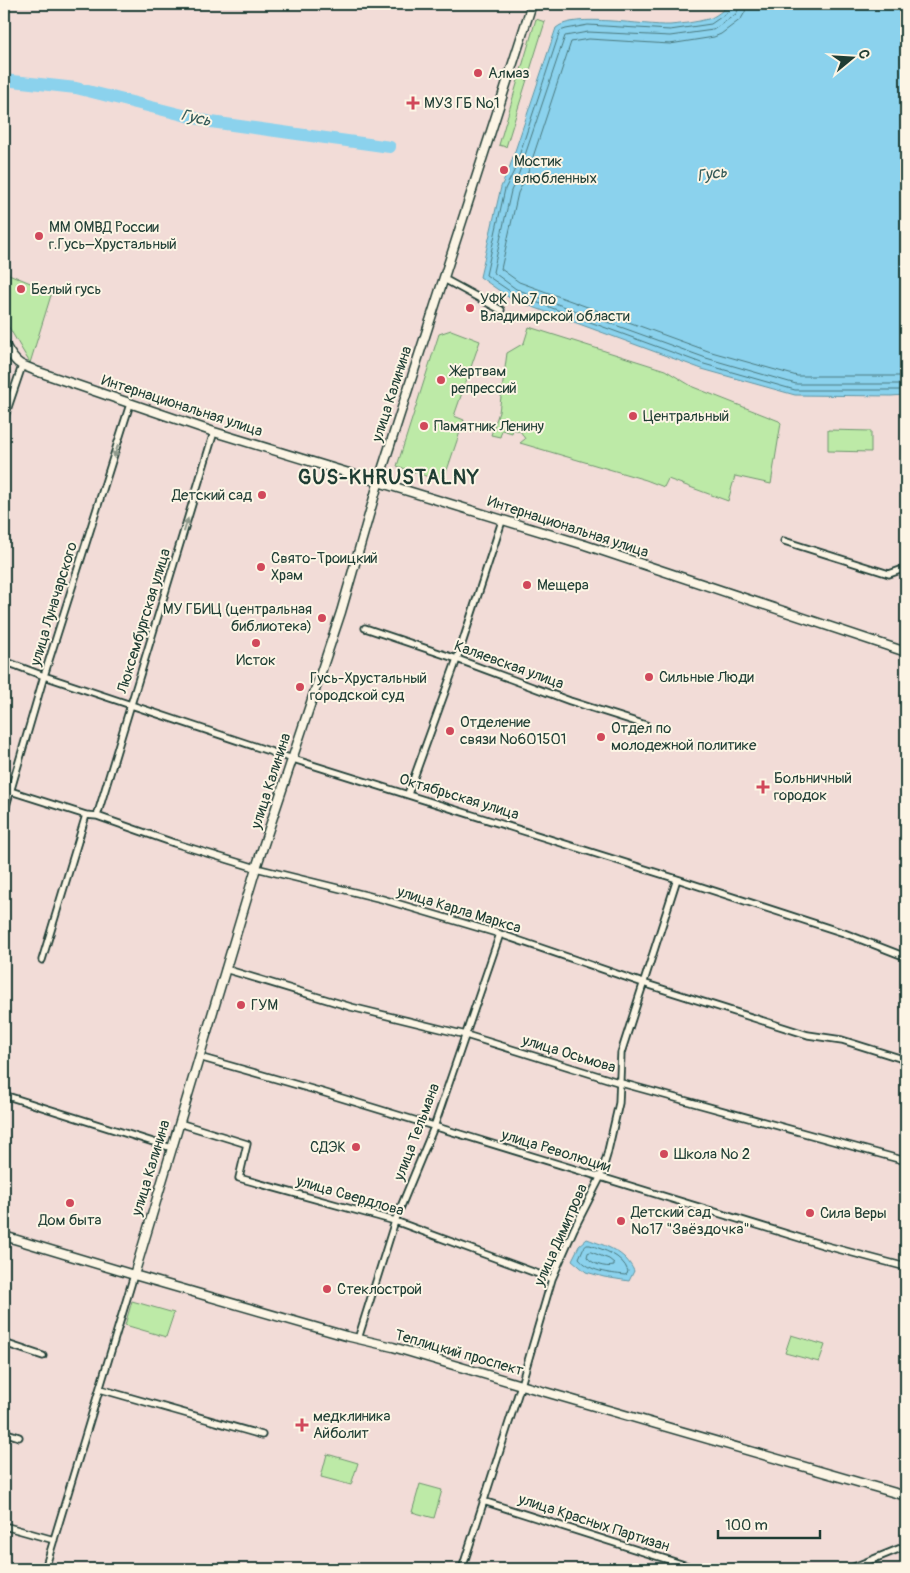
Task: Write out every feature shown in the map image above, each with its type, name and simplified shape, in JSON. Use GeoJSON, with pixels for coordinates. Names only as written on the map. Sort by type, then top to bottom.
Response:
{"type":"FeatureCollection","features":[{"type":"Feature","properties":{"kind":"main road","name":"улица Калинина"},"geometry":{"type":"LineString","coordinates":[[134,1275],[256,868],[341,612],[379,482],[532,4]]}},
{"type":"Feature","properties":{"kind":"main road"},"geometry":{"type":"LineString","coordinates":[[4,343],[14,359],[22,366]]}},
{"type":"Feature","properties":{"kind":"main road","name":"Интернациональная улица"},"geometry":{"type":"LineString","coordinates":[[22,366],[31,367],[36,371],[214,432],[584,545],[906,652]]}},
{"type":"Feature","properties":{"kind":"main road","name":"Теплицкий проспект"},"geometry":{"type":"LineString","coordinates":[[4,1236],[906,1496]]}},
{"type":"Feature","properties":{"kind":"street"},"geometry":{"type":"LineString","coordinates":[[444,279],[501,310]]}},
{"type":"Feature","properties":{"kind":"street"},"geometry":{"type":"LineString","coordinates":[[4,418],[22,366]]}},
{"type":"Feature","properties":{"kind":"street","name":"улица Луначарского"},"geometry":{"type":"LineString","coordinates":[[4,813],[44,676],[130,404]]}},
{"type":"Feature","properties":{"kind":"street","name":"Люксембургская улица"},"geometry":{"type":"LineString","coordinates":[[97,816],[214,432]]}},
{"type":"Feature","properties":{"kind":"street"},"geometry":{"type":"LineString","coordinates":[[408,794],[502,521]]}},
{"type":"Feature","properties":{"kind":"street"},"geometry":{"type":"LineString","coordinates":[[784,541],[889,574],[906,568]]}},
{"type":"Feature","properties":{"kind":"street","name":"Каляевская улица"},"geometry":{"type":"LineString","coordinates":[[365,628],[570,701],[646,725]]}},
{"type":"Feature","properties":{"kind":"street","name":"Октябрьская улица"},"geometry":{"type":"LineString","coordinates":[[4,661],[293,759],[844,933],[906,957]]}},
{"type":"Feature","properties":{"kind":"street","name":"улица Карла Маркса"},"geometry":{"type":"LineString","coordinates":[[4,789],[86,815],[97,816],[174,843],[256,868],[382,900],[500,934],[643,983],[808,1035],[842,1040],[906,1060]]}},
{"type":"Feature","properties":{"kind":"street"},"geometry":{"type":"LineString","coordinates":[[42,960],[86,815]]}},
{"type":"Feature","properties":{"kind":"street","name":"улица Димитрова"},"geometry":{"type":"LineString","coordinates":[[462,1569],[521,1385],[552,1279],[574,1229],[600,1178],[619,1103],[621,1053],[677,879]]}},
{"type":"Feature","properties":{"kind":"street","name":"улица Тельмана"},"geometry":{"type":"LineString","coordinates":[[358,1339],[395,1221],[434,1127],[500,934]]}},
{"type":"Feature","properties":{"kind":"street","name":"улица Осьмова"},"geometry":{"type":"LineString","coordinates":[[225,969],[350,1007],[466,1035],[621,1083],[906,1161]]}},
{"type":"Feature","properties":{"kind":"street","name":"улица Революции"},"geometry":{"type":"LineString","coordinates":[[199,1057],[322,1092],[823,1245],[906,1267]]}},
{"type":"Feature","properties":{"kind":"street"},"geometry":{"type":"LineString","coordinates":[[4,1096],[172,1148]]}},
{"type":"Feature","properties":{"kind":"street","name":"улица Свердлова"},"geometry":{"type":"LineString","coordinates":[[179,1123],[247,1144],[239,1178],[395,1221],[552,1279]]}},
{"type":"Feature","properties":{"kind":"street","name":"улица Калинина"},"geometry":{"type":"LineString","coordinates":[[46,1569],[134,1275]]}},
{"type":"Feature","properties":{"kind":"street"},"geometry":{"type":"LineString","coordinates":[[4,1343],[43,1356]]}},
{"type":"Feature","properties":{"kind":"street"},"geometry":{"type":"LineString","coordinates":[[100,1389],[262,1435]]}},
{"type":"Feature","properties":{"kind":"street"},"geometry":{"type":"LineString","coordinates":[[4,1432],[19,1437]]}},
{"type":"Feature","properties":{"kind":"street","name":"улица Красных Партизан"},"geometry":{"type":"LineString","coordinates":[[483,1501],[696,1569]]}},
{"type":"Feature","properties":{"kind":"street"},"geometry":{"type":"LineString","coordinates":[[4,1526],[54,1540]]}},
{"type":"Feature","properties":{"kind":"street"},"geometry":{"type":"LineString","coordinates":[[849,1569],[906,1546]]}},
{"type":"Feature","properties":{"kind":"green space"},"geometry":{"type":"Polygon","coordinates":[[[536,19],[545,22],[506,147],[499,145],[536,19]]]}},
{"type":"Feature","properties":{"kind":"green space"},"geometry":{"type":"Polygon","coordinates":[[[4,272],[52,292],[30,363],[4,319],[4,272]]]}},
{"type":"Feature","properties":{"kind":"green space","name":"Центральный"},"geometry":{"type":"Polygon","coordinates":[[[529,327],[665,370],[693,387],[779,421],[781,423],[771,484],[735,476],[728,501],[668,479],[664,487],[520,443],[525,439],[521,432],[513,429],[512,433],[502,430],[500,437],[491,435],[499,412],[507,353],[524,343],[529,327]]]}},
{"type":"Feature","properties":{"kind":"green space"},"geometry":{"type":"Polygon","coordinates":[[[451,330],[480,341],[454,416],[464,420],[443,482],[397,466],[439,334],[451,330]]]}},
{"type":"Feature","properties":{"kind":"green space"},"geometry":{"type":"Polygon","coordinates":[[[828,430],[871,431],[871,452],[828,451],[828,430]]]}},
{"type":"Feature","properties":{"kind":"green space"},"geometry":{"type":"Polygon","coordinates":[[[132,1301],[174,1313],[166,1337],[125,1325],[132,1301]]]}},
{"type":"Feature","properties":{"kind":"green space"},"geometry":{"type":"Polygon","coordinates":[[[791,1335],[825,1345],[819,1362],[785,1353],[791,1335]]]}},
{"type":"Feature","properties":{"kind":"green space"},"geometry":{"type":"Polygon","coordinates":[[[327,1454],[358,1463],[351,1485],[321,1477],[327,1454]]]}},
{"type":"Feature","properties":{"kind":"green space"},"geometry":{"type":"Polygon","coordinates":[[[420,1484],[442,1490],[434,1518],[412,1512],[420,1484]]]}},
{"type":"Feature","properties":{"kind":"water"},"geometry":{"type":"Polygon","coordinates":[[[730,4],[906,4],[906,395],[795,395],[702,369],[511,299],[480,277],[501,187],[509,169],[556,28],[565,23],[593,20],[658,25],[699,21],[711,18],[730,4]]]}},
{"type":"Feature","properties":{"kind":"water"},"geometry":{"type":"Polygon","coordinates":[[[587,1239],[614,1250],[626,1259],[634,1271],[629,1281],[586,1272],[572,1260],[579,1246],[587,1239]]]}},
{"type":"Feature","properties":{"kind":"waterway","name":"Гусь"},"geometry":{"type":"LineString","coordinates":[[4,80],[76,88],[211,122],[390,147]]}},
{"type":"Feature","properties":{"kind":"place","name":"Алмаз"},"geometry":{"type":"Point","coordinates":[478,73]}},
{"type":"Feature","properties":{"kind":"place","name":"МУЗ ГБ №1"},"geometry":{"type":"Point","coordinates":[413,103]}},
{"type":"Feature","properties":{"kind":"place","name":"Мостик влюбленных"},"geometry":{"type":"Point","coordinates":[504,170]}},
{"type":"Feature","properties":{"kind":"place","name":"ММ ОМВД России г.Гусь–Хрустальный"},"geometry":{"type":"Point","coordinates":[39,236]}},
{"type":"Feature","properties":{"kind":"place","name":"Белый гусь"},"geometry":{"type":"Point","coordinates":[21,289]}},
{"type":"Feature","properties":{"kind":"place","name":"УФК №7 по Владимирской области"},"geometry":{"type":"Point","coordinates":[470,308]}},
{"type":"Feature","properties":{"kind":"place","name":"Жертвам репрессий"},"geometry":{"type":"Point","coordinates":[441,380]}},
{"type":"Feature","properties":{"kind":"place","name":"Центральный"},"geometry":{"type":"Point","coordinates":[633,416]}},
{"type":"Feature","properties":{"kind":"place","name":"Памятник Ленину"},"geometry":{"type":"Point","coordinates":[424,426]}},
{"type":"Feature","properties":{"kind":"place","name":"Детский сад"},"geometry":{"type":"Point","coordinates":[262,495]}},
{"type":"Feature","properties":{"kind":"place","name":"Свято-Троицкий Храм"},"geometry":{"type":"Point","coordinates":[261,567]}},
{"type":"Feature","properties":{"kind":"place","name":"Мещера"},"geometry":{"type":"Point","coordinates":[527,585]}},
{"type":"Feature","properties":{"kind":"place","name":"МУ ГБИЦ (центральная библиотека)"},"geometry":{"type":"Point","coordinates":[322,618]}},
{"type":"Feature","properties":{"kind":"place","name":"Исток"},"geometry":{"type":"Point","coordinates":[256,643]}},
{"type":"Feature","properties":{"kind":"place","name":"Сильные Люди"},"geometry":{"type":"Point","coordinates":[649,677]}},
{"type":"Feature","properties":{"kind":"place","name":"Гусь-Хрустальный городской суд"},"geometry":{"type":"Point","coordinates":[300,687]}},
{"type":"Feature","properties":{"kind":"place","name":"Отделение связи №601501"},"geometry":{"type":"Point","coordinates":[450,731]}},
{"type":"Feature","properties":{"kind":"place","name":"Отдел по молодежной политике"},"geometry":{"type":"Point","coordinates":[601,737]}},
{"type":"Feature","properties":{"kind":"place","name":"Больничный городок"},"geometry":{"type":"Point","coordinates":[763,787]}},
{"type":"Feature","properties":{"kind":"place","name":"ГУМ"},"geometry":{"type":"Point","coordinates":[241,1005]}},
{"type":"Feature","properties":{"kind":"place","name":"СДЭК"},"geometry":{"type":"Point","coordinates":[356,1147]}},
{"type":"Feature","properties":{"kind":"place","name":"Школа № 2"},"geometry":{"type":"Point","coordinates":[664,1154]}},
{"type":"Feature","properties":{"kind":"place","name":"Дом быта"},"geometry":{"type":"Point","coordinates":[70,1203]}},
{"type":"Feature","properties":{"kind":"place","name":"Сила Веры"},"geometry":{"type":"Point","coordinates":[810,1213]}},
{"type":"Feature","properties":{"kind":"place","name":"Детский сад №17 \"Звёздочка\""},"geometry":{"type":"Point","coordinates":[621,1221]}},
{"type":"Feature","properties":{"kind":"place","name":"Стеклострой"},"geometry":{"type":"Point","coordinates":[327,1289]}},
{"type":"Feature","properties":{"kind":"place","name":"медклиника Айболит"},"geometry":{"type":"Point","coordinates":[302,1425]}},
{"type":"Feature","properties":{"kind":"district","name":"GUS-KHRUSTALNY"},"geometry":{"type":"Point","coordinates":[389,477]}}]}
